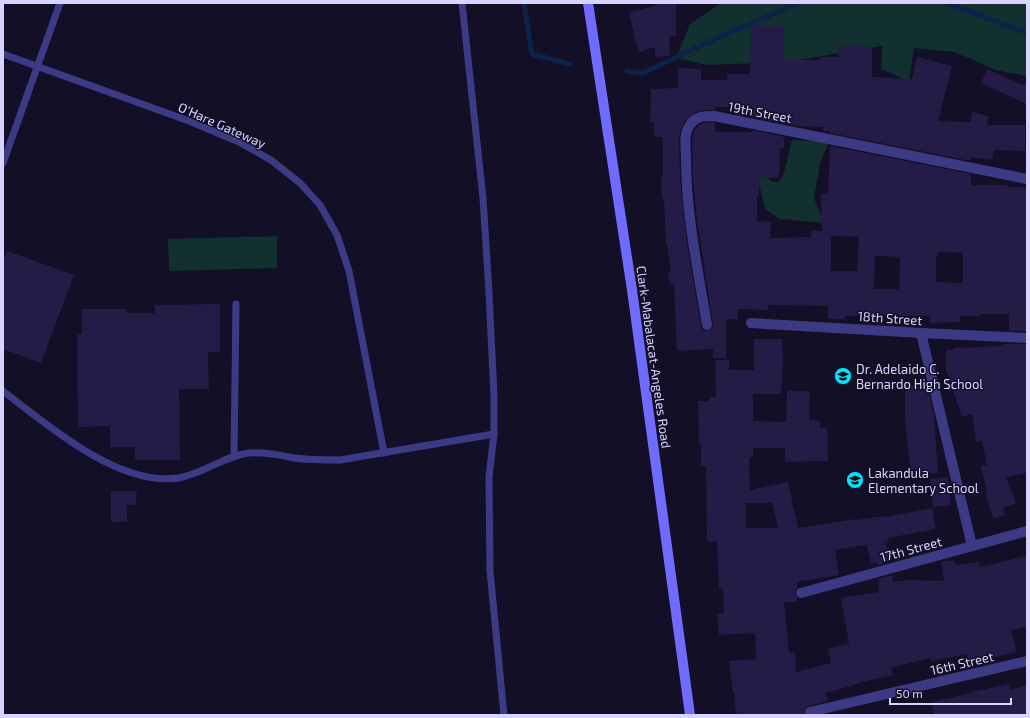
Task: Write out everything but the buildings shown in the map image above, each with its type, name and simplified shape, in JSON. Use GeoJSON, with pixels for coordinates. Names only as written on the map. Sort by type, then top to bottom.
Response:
{"type":"FeatureCollection","features":[{"type":"Feature","properties":{"kind":"main road","name":"Clark-Mabalacat-Angeles Road"},"geometry":{"type":"LineString","coordinates":[[588,3],[632,290],[690,715]]}},
{"type":"Feature","properties":{"kind":"street","name":"19th Street"},"geometry":{"type":"LineString","coordinates":[[707,325],[694,247],[686,184],[685,135],[690,124],[698,117],[714,116],[1027,179]]}},
{"type":"Feature","properties":{"kind":"street","name":"18th Street"},"geometry":{"type":"LineString","coordinates":[[751,322],[1027,338]]}},
{"type":"Feature","properties":{"kind":"street"},"geometry":{"type":"LineString","coordinates":[[921,333],[972,546]]}},
{"type":"Feature","properties":{"kind":"street","name":"17th Street"},"geometry":{"type":"LineString","coordinates":[[801,593],[1027,531]]}},
{"type":"Feature","properties":{"kind":"street","name":"16th Street"},"geometry":{"type":"LineString","coordinates":[[810,712],[1027,661]]}},
{"type":"Feature","properties":{"kind":"lane"},"geometry":{"type":"LineString","coordinates":[[3,163],[60,3]]}},
{"type":"Feature","properties":{"kind":"lane"},"geometry":{"type":"LineString","coordinates":[[462,3],[483,198],[494,396],[494,434],[489,477],[490,571],[504,715]]}},
{"type":"Feature","properties":{"kind":"lane","name":"O'Hare Gateway"},"geometry":{"type":"LineString","coordinates":[[3,54],[38,68],[189,121],[238,142],[271,160],[300,183],[320,205],[338,235],[349,271],[384,453]]}},
{"type":"Feature","properties":{"kind":"lane"},"geometry":{"type":"LineString","coordinates":[[234,456],[236,304]]}},
{"type":"Feature","properties":{"kind":"lane"},"geometry":{"type":"LineString","coordinates":[[3,391],[58,433],[103,460],[139,476],[164,480],[180,478],[234,456],[250,453],[274,454],[318,460],[340,460],[494,434]]}},
{"type":"Feature","properties":{"kind":"green space"},"geometry":{"type":"Polygon","coordinates":[[[721,3],[1027,3],[1027,76],[995,70],[954,52],[914,48],[909,81],[881,69],[882,46],[786,62],[708,65],[676,58],[690,24],[721,3]]]}},
{"type":"Feature","properties":{"kind":"green space"},"geometry":{"type":"Polygon","coordinates":[[[792,140],[829,142],[820,164],[814,198],[824,223],[780,219],[765,209],[758,180],[758,171],[763,172],[772,182],[779,182],[784,173],[792,140]]]}},
{"type":"Feature","properties":{"kind":"green space"},"geometry":{"type":"Polygon","coordinates":[[[277,236],[277,268],[169,271],[168,239],[277,236]]]}},
{"type":"Feature","properties":{"kind":"waterway"},"geometry":{"type":"LineString","coordinates":[[524,3],[532,54],[570,64]]}},
{"type":"Feature","properties":{"kind":"waterway"},"geometry":{"type":"LineString","coordinates":[[627,71],[643,73],[717,38],[799,3]]}},
{"type":"Feature","properties":{"kind":"waterway"},"geometry":{"type":"LineString","coordinates":[[947,3],[1027,33]]}},
{"type":"Feature","properties":{"kind":"place","name":"Dr. Adelaido C. Bernardo High School"},"geometry":{"type":"Point","coordinates":[843,376]}},
{"type":"Feature","properties":{"kind":"place","name":"Lakandula Elementary School"},"geometry":{"type":"Point","coordinates":[855,480]}}]}
